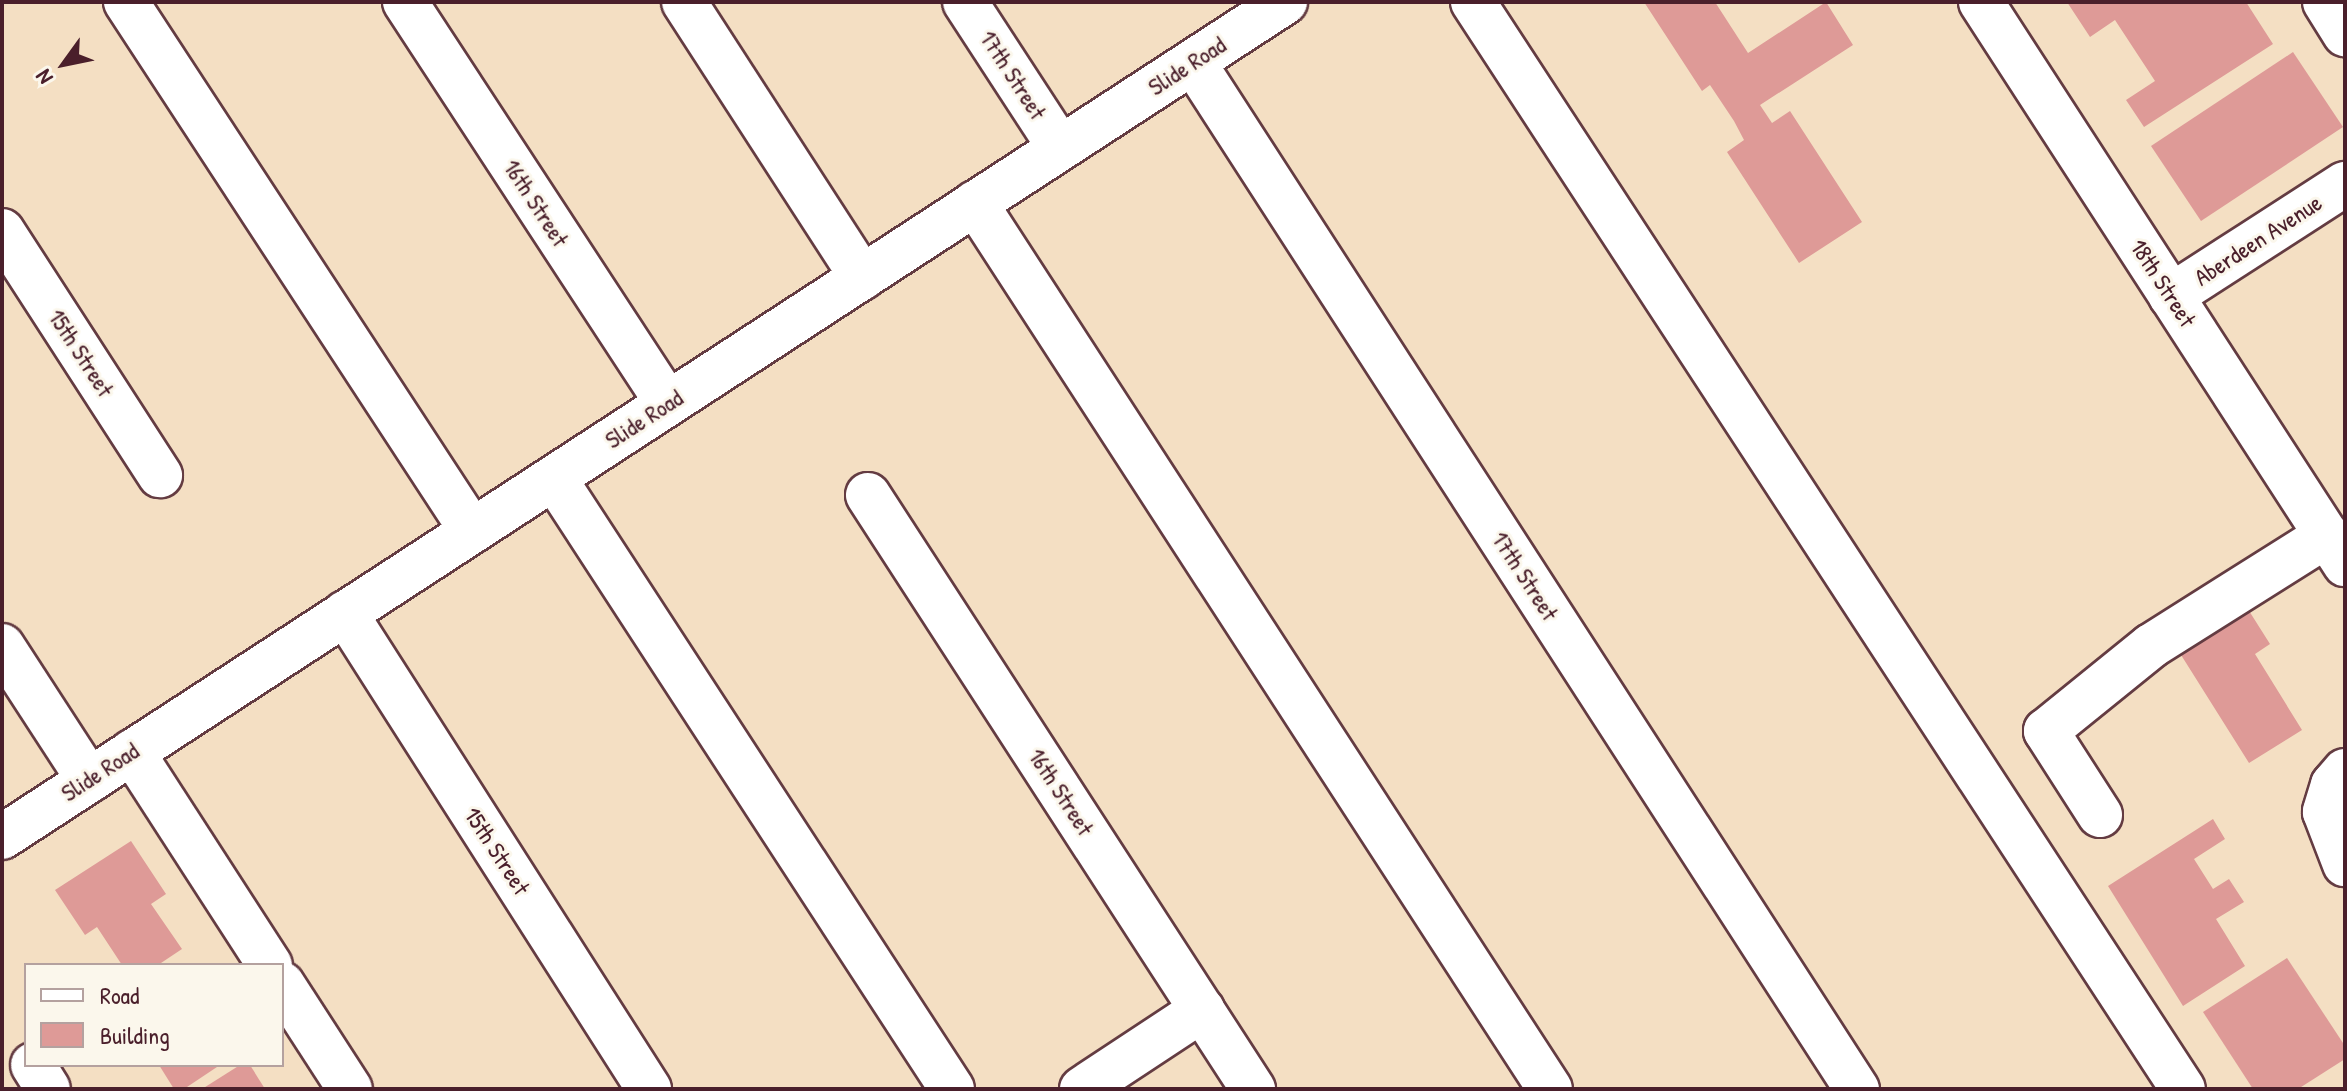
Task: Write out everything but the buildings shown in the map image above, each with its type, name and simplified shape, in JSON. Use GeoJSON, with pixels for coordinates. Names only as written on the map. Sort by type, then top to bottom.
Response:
{"type":"FeatureCollection","features":[{"type":"Feature","properties":{"kind":"street"},"geometry":{"type":"LineString","coordinates":[[126,2],[472,531]]}},
{"type":"Feature","properties":{"kind":"street","name":"16th Street"},"geometry":{"type":"LineString","coordinates":[[405,2],[667,403]]}},
{"type":"Feature","properties":{"kind":"street"},"geometry":{"type":"LineString","coordinates":[[684,2],[862,277]]}},
{"type":"Feature","properties":{"kind":"street","name":"17th Street"},"geometry":{"type":"LineString","coordinates":[[965,2],[1060,148]]}},
{"type":"Feature","properties":{"kind":"street"},"geometry":{"type":"LineString","coordinates":[[1473,2],[2183,1089]]}},
{"type":"Feature","properties":{"kind":"street","name":"18th Street"},"geometry":{"type":"LineString","coordinates":[[1981,2],[2336,549]]}},
{"type":"Feature","properties":{"kind":"street"},"geometry":{"type":"LineString","coordinates":[[2325,2],[2345,34]]}},
{"type":"Feature","properties":{"kind":"street","name":"Slide Road"},"geometry":{"type":"LineString","coordinates":[[2,837],[1193,62],[1258,9]]}},
{"type":"Feature","properties":{"kind":"street","name":"17th Street"},"geometry":{"type":"LineString","coordinates":[[1193,62],[1857,1089]]}},
{"type":"Feature","properties":{"kind":"street","name":"Aberdeen Avenue"},"geometry":{"type":"LineString","coordinates":[[2171,296],[2345,184]]}},
{"type":"Feature","properties":{"kind":"street"},"geometry":{"type":"LineString","coordinates":[[975,203],[1550,1089]]}},
{"type":"Feature","properties":{"kind":"street","name":"15th Street"},"geometry":{"type":"LineString","coordinates":[[2,231],[160,475]]}},
{"type":"Feature","properties":{"kind":"street"},"geometry":{"type":"LineString","coordinates":[[554,478],[952,1089]]}},
{"type":"Feature","properties":{"kind":"street","name":"16th Street"},"geometry":{"type":"LineString","coordinates":[[868,495],[1253,1089]]}},
{"type":"Feature","properties":{"kind":"street"},"geometry":{"type":"LineString","coordinates":[[2100,815],[2046,731],[2151,646],[2336,549]]}},
{"type":"Feature","properties":{"kind":"street","name":"15th Street"},"geometry":{"type":"LineString","coordinates":[[345,613],[649,1089]]}},
{"type":"Feature","properties":{"kind":"street"},"geometry":{"type":"LineString","coordinates":[[2,646],[89,780]]}},
{"type":"Feature","properties":{"kind":"street"},"geometry":{"type":"LineString","coordinates":[[132,752],[269,963]]}},
{"type":"Feature","properties":{"kind":"street"},"geometry":{"type":"LineString","coordinates":[[2345,771],[2333,785],[2325,812],[2345,864]]}},
{"type":"Feature","properties":{"kind":"street"},"geometry":{"type":"LineString","coordinates":[[284,987],[350,1089]]}},
{"type":"Feature","properties":{"kind":"street"},"geometry":{"type":"LineString","coordinates":[[1082,1089],[1202,1010]]}},
{"type":"Feature","properties":{"kind":"street"},"geometry":{"type":"LineString","coordinates":[[34,1067],[48,1089]]}}]}
